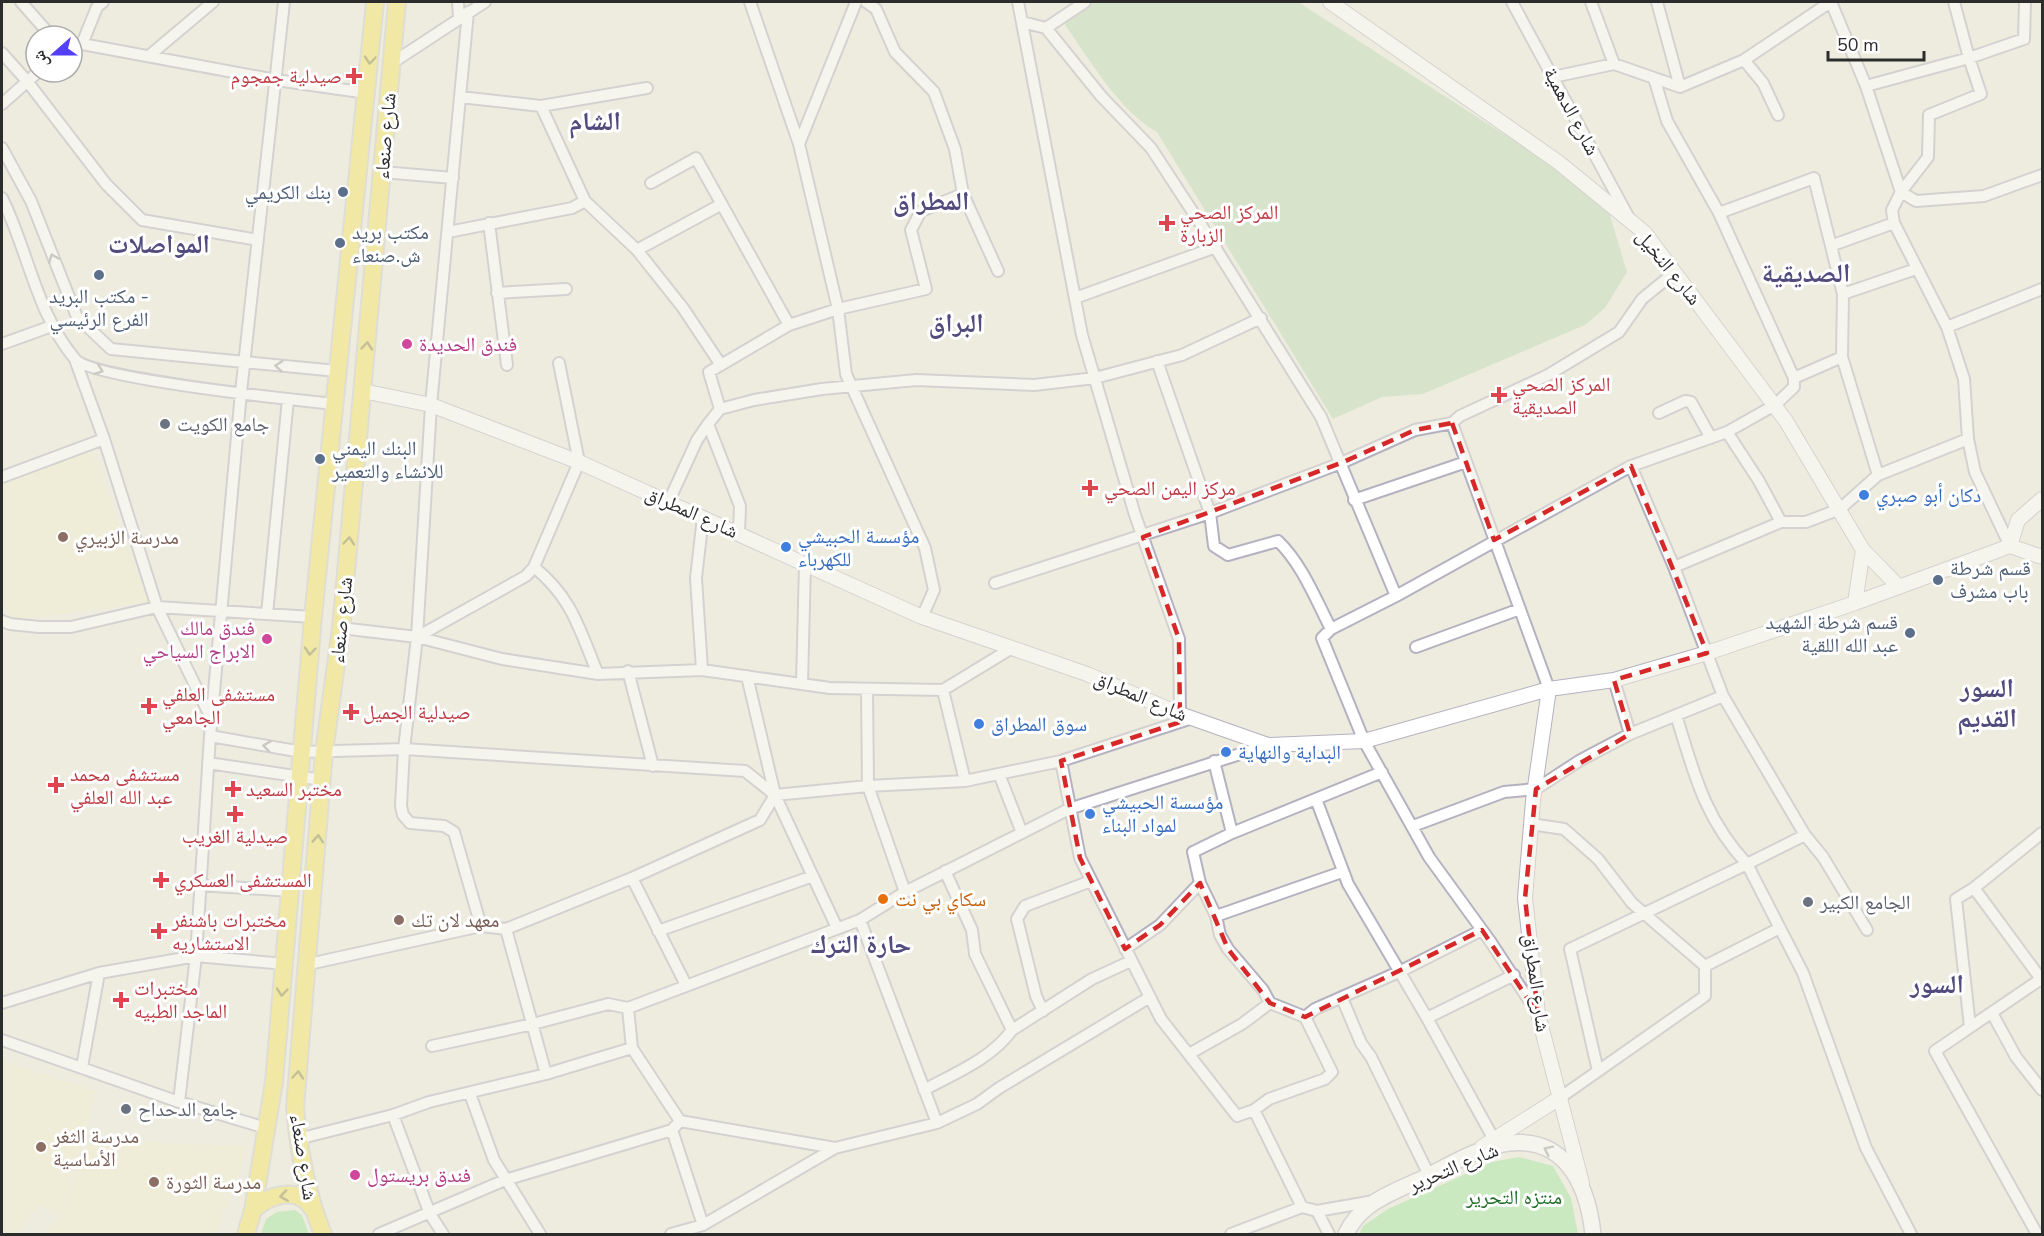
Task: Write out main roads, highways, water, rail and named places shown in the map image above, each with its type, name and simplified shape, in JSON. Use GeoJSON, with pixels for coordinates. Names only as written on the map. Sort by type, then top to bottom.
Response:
{"type":"FeatureCollection","features":[{"type":"Feature","properties":{"kind":"highway","name":"شارع صنعاء"},"geometry":{"type":"LineString","coordinates":[[246,1234],[253,1210],[274,1083],[313,616],[375,2]]}},
{"type":"Feature","properties":{"kind":"highway","name":"شارع صنعاء"},"geometry":{"type":"LineString","coordinates":[[323,1234],[313,1209],[298,1139],[295,1108],[309,964],[324,752],[341,628],[397,2]]}},
{"type":"Feature","properties":{"kind":"highway"},"geometry":{"type":"LineString","coordinates":[[253,1210],[269,1200],[292,1194],[302,1196],[313,1209]]}},
{"type":"Feature","properties":{"kind":"main road","name":"شارع التحرير"},"geometry":{"type":"LineString","coordinates":[[1346,1234],[1360,1213],[1377,1200],[1495,1142],[1542,1146],[1559,1156],[1572,1168],[1582,1187],[1590,1212],[1593,1234]]}},
{"type":"Feature","properties":{"kind":"place","name":"صيدلية جمجوم"},"geometry":{"type":"Point","coordinates":[354,76]}},
{"type":"Feature","properties":{"kind":"place","name":"بنك الكريمي"},"geometry":{"type":"Point","coordinates":[343,192]}},
{"type":"Feature","properties":{"kind":"place","name":"المركز الصحي الزبارة"},"geometry":{"type":"Point","coordinates":[1167,223]}},
{"type":"Feature","properties":{"kind":"place","name":"مكتب بريد ش.صنعاء"},"geometry":{"type":"Point","coordinates":[340,243]}},
{"type":"Feature","properties":{"kind":"place","name":"مكتب البريد - الفرع الرئيسي"},"geometry":{"type":"Point","coordinates":[99,275]}},
{"type":"Feature","properties":{"kind":"place","name":"فندق الحديدة"},"geometry":{"type":"Point","coordinates":[407,344]}},
{"type":"Feature","properties":{"kind":"place","name":"المركز الصحي الصديقية"},"geometry":{"type":"Point","coordinates":[1499,395]}},
{"type":"Feature","properties":{"kind":"place","name":"جامع الكويت"},"geometry":{"type":"Point","coordinates":[165,424]}},
{"type":"Feature","properties":{"kind":"place","name":"البنك اليمني للانشاء والتعمير"},"geometry":{"type":"Point","coordinates":[320,459]}},
{"type":"Feature","properties":{"kind":"place","name":"مركز اليمن الصحي"},"geometry":{"type":"Point","coordinates":[1090,488]}},
{"type":"Feature","properties":{"kind":"place","name":"دكان أبو صبري"},"geometry":{"type":"Point","coordinates":[1864,495]}},
{"type":"Feature","properties":{"kind":"place","name":"مدرسة الزبيري"},"geometry":{"type":"Point","coordinates":[63,537]}},
{"type":"Feature","properties":{"kind":"place","name":"مؤسسة الحبيشي للكهرباء"},"geometry":{"type":"Point","coordinates":[786,547]}},
{"type":"Feature","properties":{"kind":"place","name":"قسم شرطة باب مشرف"},"geometry":{"type":"Point","coordinates":[1938,580]}},
{"type":"Feature","properties":{"kind":"place","name":"قسم شرطة الشهيد عبد الله اللقية"},"geometry":{"type":"Point","coordinates":[1910,633]}},
{"type":"Feature","properties":{"kind":"place","name":"فندق مالك الابراج السياحي"},"geometry":{"type":"Point","coordinates":[267,639]}},
{"type":"Feature","properties":{"kind":"place","name":"مستشفى العلفي الجامعي"},"geometry":{"type":"Point","coordinates":[149,706]}},
{"type":"Feature","properties":{"kind":"place","name":"صيدلية الجميل"},"geometry":{"type":"Point","coordinates":[351,712]}},
{"type":"Feature","properties":{"kind":"place","name":"سوق المطراق"},"geometry":{"type":"Point","coordinates":[979,724]}},
{"type":"Feature","properties":{"kind":"place","name":"البداية والنهاية"},"geometry":{"type":"Point","coordinates":[1226,752]}},
{"type":"Feature","properties":{"kind":"place","name":"مستشفى محمد عبد الله العلفي"},"geometry":{"type":"Point","coordinates":[56,785]}},
{"type":"Feature","properties":{"kind":"place","name":"مختبر السعيد"},"geometry":{"type":"Point","coordinates":[233,789]}},
{"type":"Feature","properties":{"kind":"place","name":"صيدلية الغريب"},"geometry":{"type":"Point","coordinates":[235,814]}},
{"type":"Feature","properties":{"kind":"place","name":"مؤسسة الحبيشي لمواد البناء"},"geometry":{"type":"Point","coordinates":[1090,814]}},
{"type":"Feature","properties":{"kind":"place","name":"المستشفى العسكري"},"geometry":{"type":"Point","coordinates":[161,880]}},
{"type":"Feature","properties":{"kind":"place","name":"سكاي بي نت"},"geometry":{"type":"Point","coordinates":[883,899]}},
{"type":"Feature","properties":{"kind":"place","name":"الجامع الكبير"},"geometry":{"type":"Point","coordinates":[1808,902]}},
{"type":"Feature","properties":{"kind":"place","name":"معهد لان تك"},"geometry":{"type":"Point","coordinates":[399,920]}},
{"type":"Feature","properties":{"kind":"place","name":"مختبرات باشنفر الاستشاريه"},"geometry":{"type":"Point","coordinates":[159,931]}},
{"type":"Feature","properties":{"kind":"place","name":"مختبرات الماجد الطبيه"},"geometry":{"type":"Point","coordinates":[121,1000]}},
{"type":"Feature","properties":{"kind":"place","name":"جامع الدحداح"},"geometry":{"type":"Point","coordinates":[126,1109]}},
{"type":"Feature","properties":{"kind":"place","name":"مدرسة الثغر الأساسية"},"geometry":{"type":"Point","coordinates":[41,1147]}},
{"type":"Feature","properties":{"kind":"place","name":"فندق بريستول"},"geometry":{"type":"Point","coordinates":[355,1175]}},
{"type":"Feature","properties":{"kind":"place","name":"مدرسة الثورة"},"geometry":{"type":"Point","coordinates":[154,1182]}},
{"type":"Feature","properties":{"kind":"district","name":"الشام"},"geometry":{"type":"Point","coordinates":[595,121]}},
{"type":"Feature","properties":{"kind":"district","name":"المطراق"},"geometry":{"type":"Point","coordinates":[931,201]}},
{"type":"Feature","properties":{"kind":"district","name":"المواصلات"},"geometry":{"type":"Point","coordinates":[159,244]}},
{"type":"Feature","properties":{"kind":"district","name":"الصديقية"},"geometry":{"type":"Point","coordinates":[1806,273]}},
{"type":"Feature","properties":{"kind":"district","name":"البراق"},"geometry":{"type":"Point","coordinates":[956,323]}},
{"type":"Feature","properties":{"kind":"district","name":"السور القديم"},"geometry":{"type":"Point","coordinates":[1987,703]}},
{"type":"Feature","properties":{"kind":"district","name":"حارة الترك"},"geometry":{"type":"Point","coordinates":[861,944]}},
{"type":"Feature","properties":{"kind":"district","name":"السور"},"geometry":{"type":"Point","coordinates":[1937,984]}},
{"type":"Feature","properties":{"kind":"park label","name":"منتزه التحرير"},"geometry":{"type":"Point","coordinates":[1514,1197]}}]}
